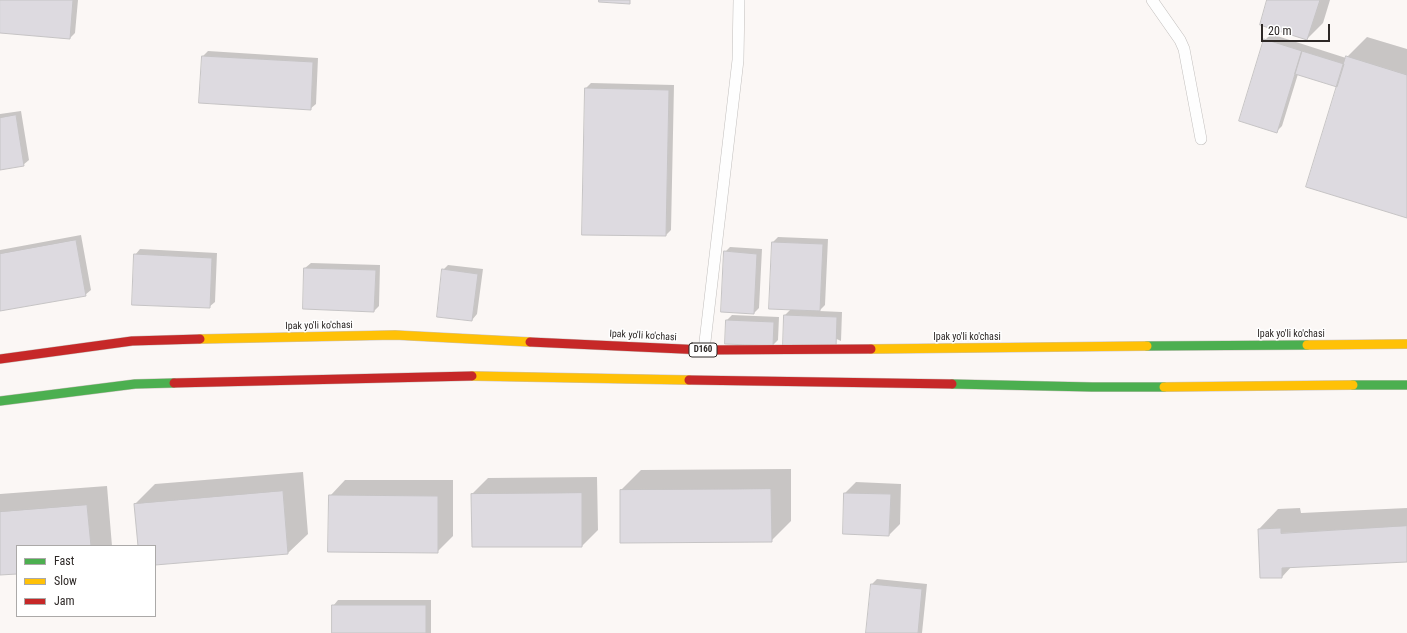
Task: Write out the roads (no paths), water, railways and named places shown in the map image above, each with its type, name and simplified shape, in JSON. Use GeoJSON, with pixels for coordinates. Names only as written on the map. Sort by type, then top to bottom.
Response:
{"type":"FeatureCollection","features":[{"type":"Feature","properties":{"kind":"main road","name":"Ipak yo'li ko'chasi"},"geometry":{"type":"LineString","coordinates":[[0,358],[132,341],[395,335],[704,350],[1407,344]]}},
{"type":"Feature","properties":{"kind":"main road"},"geometry":{"type":"LineString","coordinates":[[0,401],[135,384],[481,376],[1092,387],[1407,385]]}},
{"type":"Feature","properties":{"kind":"lane"},"geometry":{"type":"LineString","coordinates":[[704,350],[738,60],[739,0]]}},
{"type":"Feature","properties":{"kind":"lane"},"geometry":{"type":"LineString","coordinates":[[1152,0],[1180,40],[1184,49],[1201,140]]}}]}
